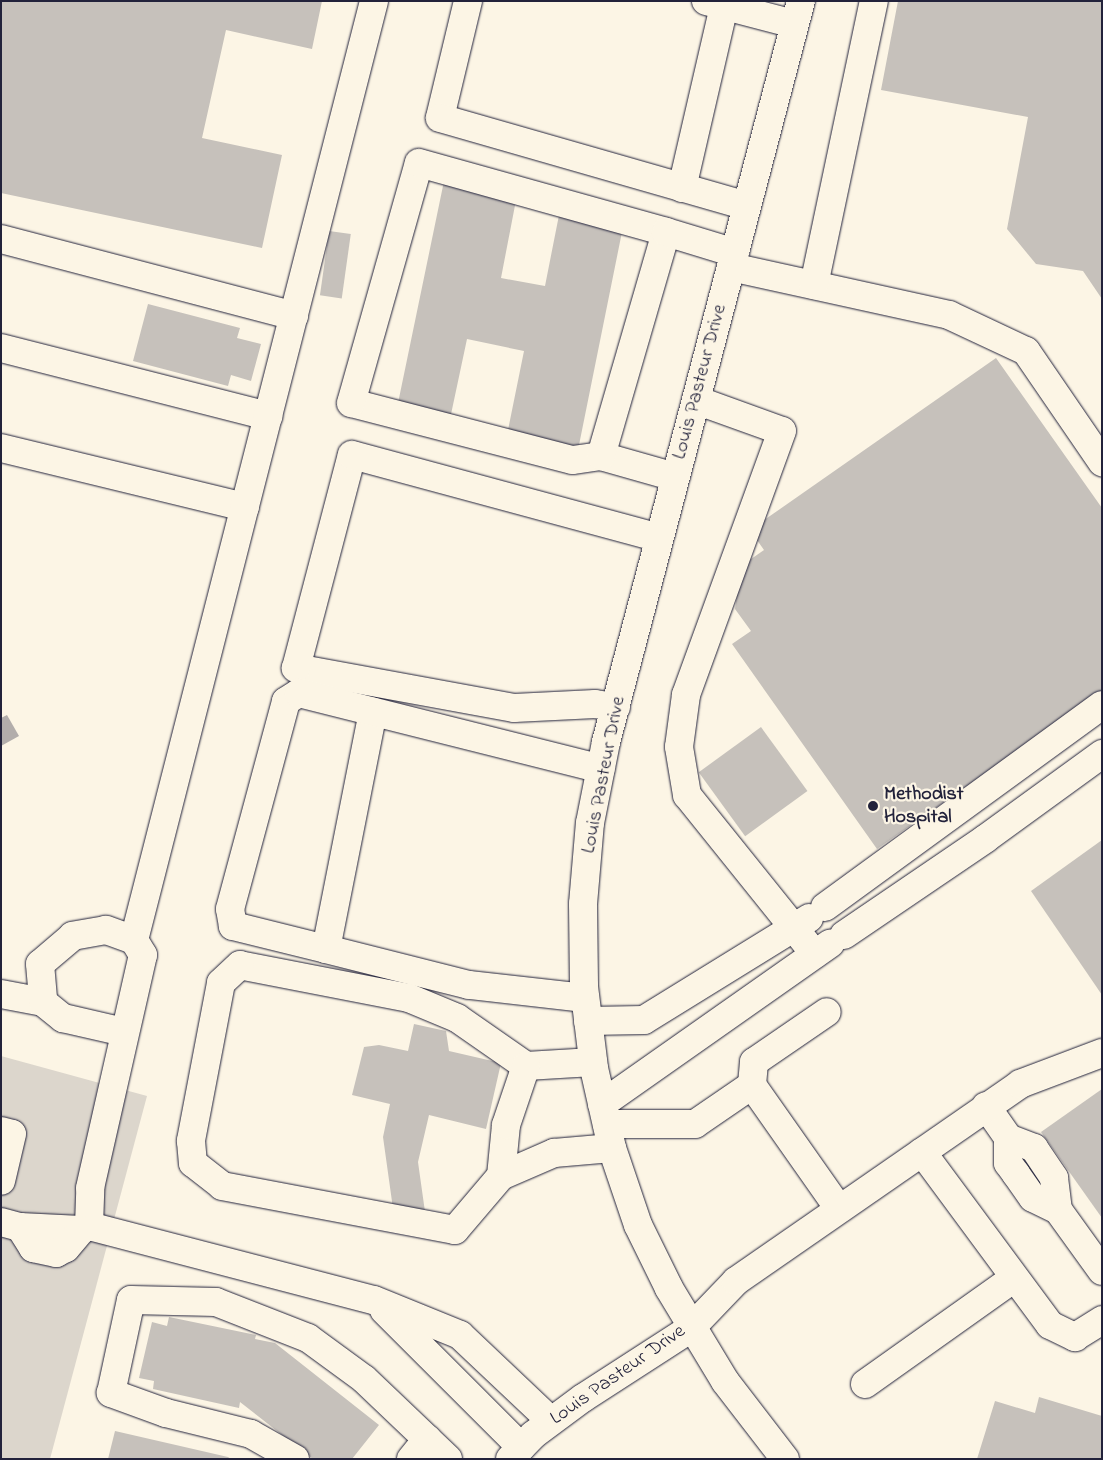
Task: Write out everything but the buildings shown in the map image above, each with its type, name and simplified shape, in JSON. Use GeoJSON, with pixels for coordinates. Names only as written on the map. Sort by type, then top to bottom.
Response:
{"type":"FeatureCollection","features":[{"type":"Feature","properties":{"kind":"street"},"geometry":{"type":"LineString","coordinates":[[134,940],[374,1]]}},
{"type":"Feature","properties":{"kind":"street"},"geometry":{"type":"LineString","coordinates":[[468,1],[440,118],[747,206]]}},
{"type":"Feature","properties":{"kind":"street"},"geometry":{"type":"LineString","coordinates":[[814,285],[874,1]]}},
{"type":"Feature","properties":{"kind":"street"},"geometry":{"type":"LineString","coordinates":[[682,188],[715,4],[798,13]]}},
{"type":"Feature","properties":{"kind":"street","name":"Louis Pasteur Drive"},"geometry":{"type":"LineString","coordinates":[[515,1453],[552,1421],[691,1328],[638,1225],[607,1125],[593,1062],[587,1009],[583,904],[590,823],[616,706],[798,13]]}},
{"type":"Feature","properties":{"kind":"street"},"geometry":{"type":"LineString","coordinates":[[675,477],[601,456],[572,460],[351,403],[419,163],[666,232],[733,260],[814,285],[949,315],[1026,350],[1102,462]]}},
{"type":"Feature","properties":{"kind":"street"},"geometry":{"type":"LineString","coordinates":[[601,456],[666,232]]}},
{"type":"Feature","properties":{"kind":"street"},"geometry":{"type":"LineString","coordinates":[[1,239],[294,316]]}},
{"type":"Feature","properties":{"kind":"street"},"geometry":{"type":"LineString","coordinates":[[1,348],[268,416]]}},
{"type":"Feature","properties":{"kind":"street"},"geometry":{"type":"LineString","coordinates":[[696,400],[782,431],[686,695],[679,747],[686,795],[795,928],[831,943]]}},
{"type":"Feature","properties":{"kind":"street"},"geometry":{"type":"LineString","coordinates":[[1,448],[245,507]]}},
{"type":"Feature","properties":{"kind":"street"},"geometry":{"type":"LineString","coordinates":[[616,706],[595,704],[514,708],[296,668],[352,455],[659,538]]}},
{"type":"Feature","properties":{"kind":"street"},"geometry":{"type":"LineString","coordinates":[[601,769],[300,694],[286,701],[230,909],[233,926],[469,985],[644,1020],[795,928],[1102,705]]}},
{"type":"Feature","properties":{"kind":"street"},"geometry":{"type":"LineString","coordinates":[[326,949],[373,712]]}},
{"type":"Feature","properties":{"kind":"street"},"geometry":{"type":"LineString","coordinates":[[593,1062],[526,1066],[457,1018],[409,998],[240,965],[221,983],[191,1141],[194,1163],[222,1186],[455,1230],[501,1176],[607,1125],[831,943],[985,839],[1102,754]]}},
{"type":"Feature","properties":{"kind":"street"},"geometry":{"type":"LineString","coordinates":[[43,1002],[40,964],[73,936],[106,930],[134,940],[143,955],[90,1188],[85,1228]]}},
{"type":"Feature","properties":{"kind":"street"},"geometry":{"type":"LineString","coordinates":[[1,994],[43,1002],[63,1018],[124,1032]]}},
{"type":"Feature","properties":{"kind":"street"},"geometry":{"type":"LineString","coordinates":[[827,1012],[754,1062],[752,1085],[839,1209]]}},
{"type":"Feature","properties":{"kind":"street"},"geometry":{"type":"LineString","coordinates":[[785,1459],[725,1381],[691,1328],[736,1281],[986,1106],[1020,1084],[1102,1053]]}},
{"type":"Feature","properties":{"kind":"street"},"geometry":{"type":"LineString","coordinates":[[501,1176],[506,1125],[526,1066]]}},
{"type":"Feature","properties":{"kind":"street"},"geometry":{"type":"LineString","coordinates":[[607,1125],[695,1124],[752,1085]]}},
{"type":"Feature","properties":{"kind":"street"},"geometry":{"type":"LineString","coordinates":[[986,1106],[1008,1138],[1008,1163],[1033,1198],[1058,1210],[1102,1271]]}},
{"type":"Feature","properties":{"kind":"street"},"geometry":{"type":"LineString","coordinates":[[1,1132],[12,1134],[1,1181]]}},
{"type":"Feature","properties":{"kind":"street"},"geometry":{"type":"LineString","coordinates":[[922,1152],[1050,1325],[1074,1337],[1102,1320]]}},
{"type":"Feature","properties":{"kind":"street"},"geometry":{"type":"LineString","coordinates":[[11,1224],[85,1228],[374,1300],[460,1335],[552,1421]]}},
{"type":"Feature","properties":{"kind":"street"},"geometry":{"type":"LineString","coordinates":[[865,1384],[1014,1278]]}},
{"type":"Feature","properties":{"kind":"street"},"geometry":{"type":"LineString","coordinates":[[295,1459],[251,1434],[166,1413],[111,1393],[132,1300],[216,1302],[308,1338],[364,1379],[419,1449],[448,1459]]}},
{"type":"Feature","properties":{"kind":"street"},"geometry":{"type":"LineString","coordinates":[[374,1300],[515,1453]]}},
{"type":"Feature","properties":{"kind":"shaded area"},"geometry":{"type":"Polygon","coordinates":[[[7,715],[19,736],[1,746],[1,718],[7,715]]]}},
{"type":"Feature","properties":{"kind":"shaded area"},"geometry":{"type":"Polygon","coordinates":[[[1,1056],[147,1096],[50,1459],[1,1459],[1,1056]]]}},
{"type":"Feature","properties":{"kind":"place","name":"Methodist Hospital"},"geometry":{"type":"Point","coordinates":[873,806]}}]}
